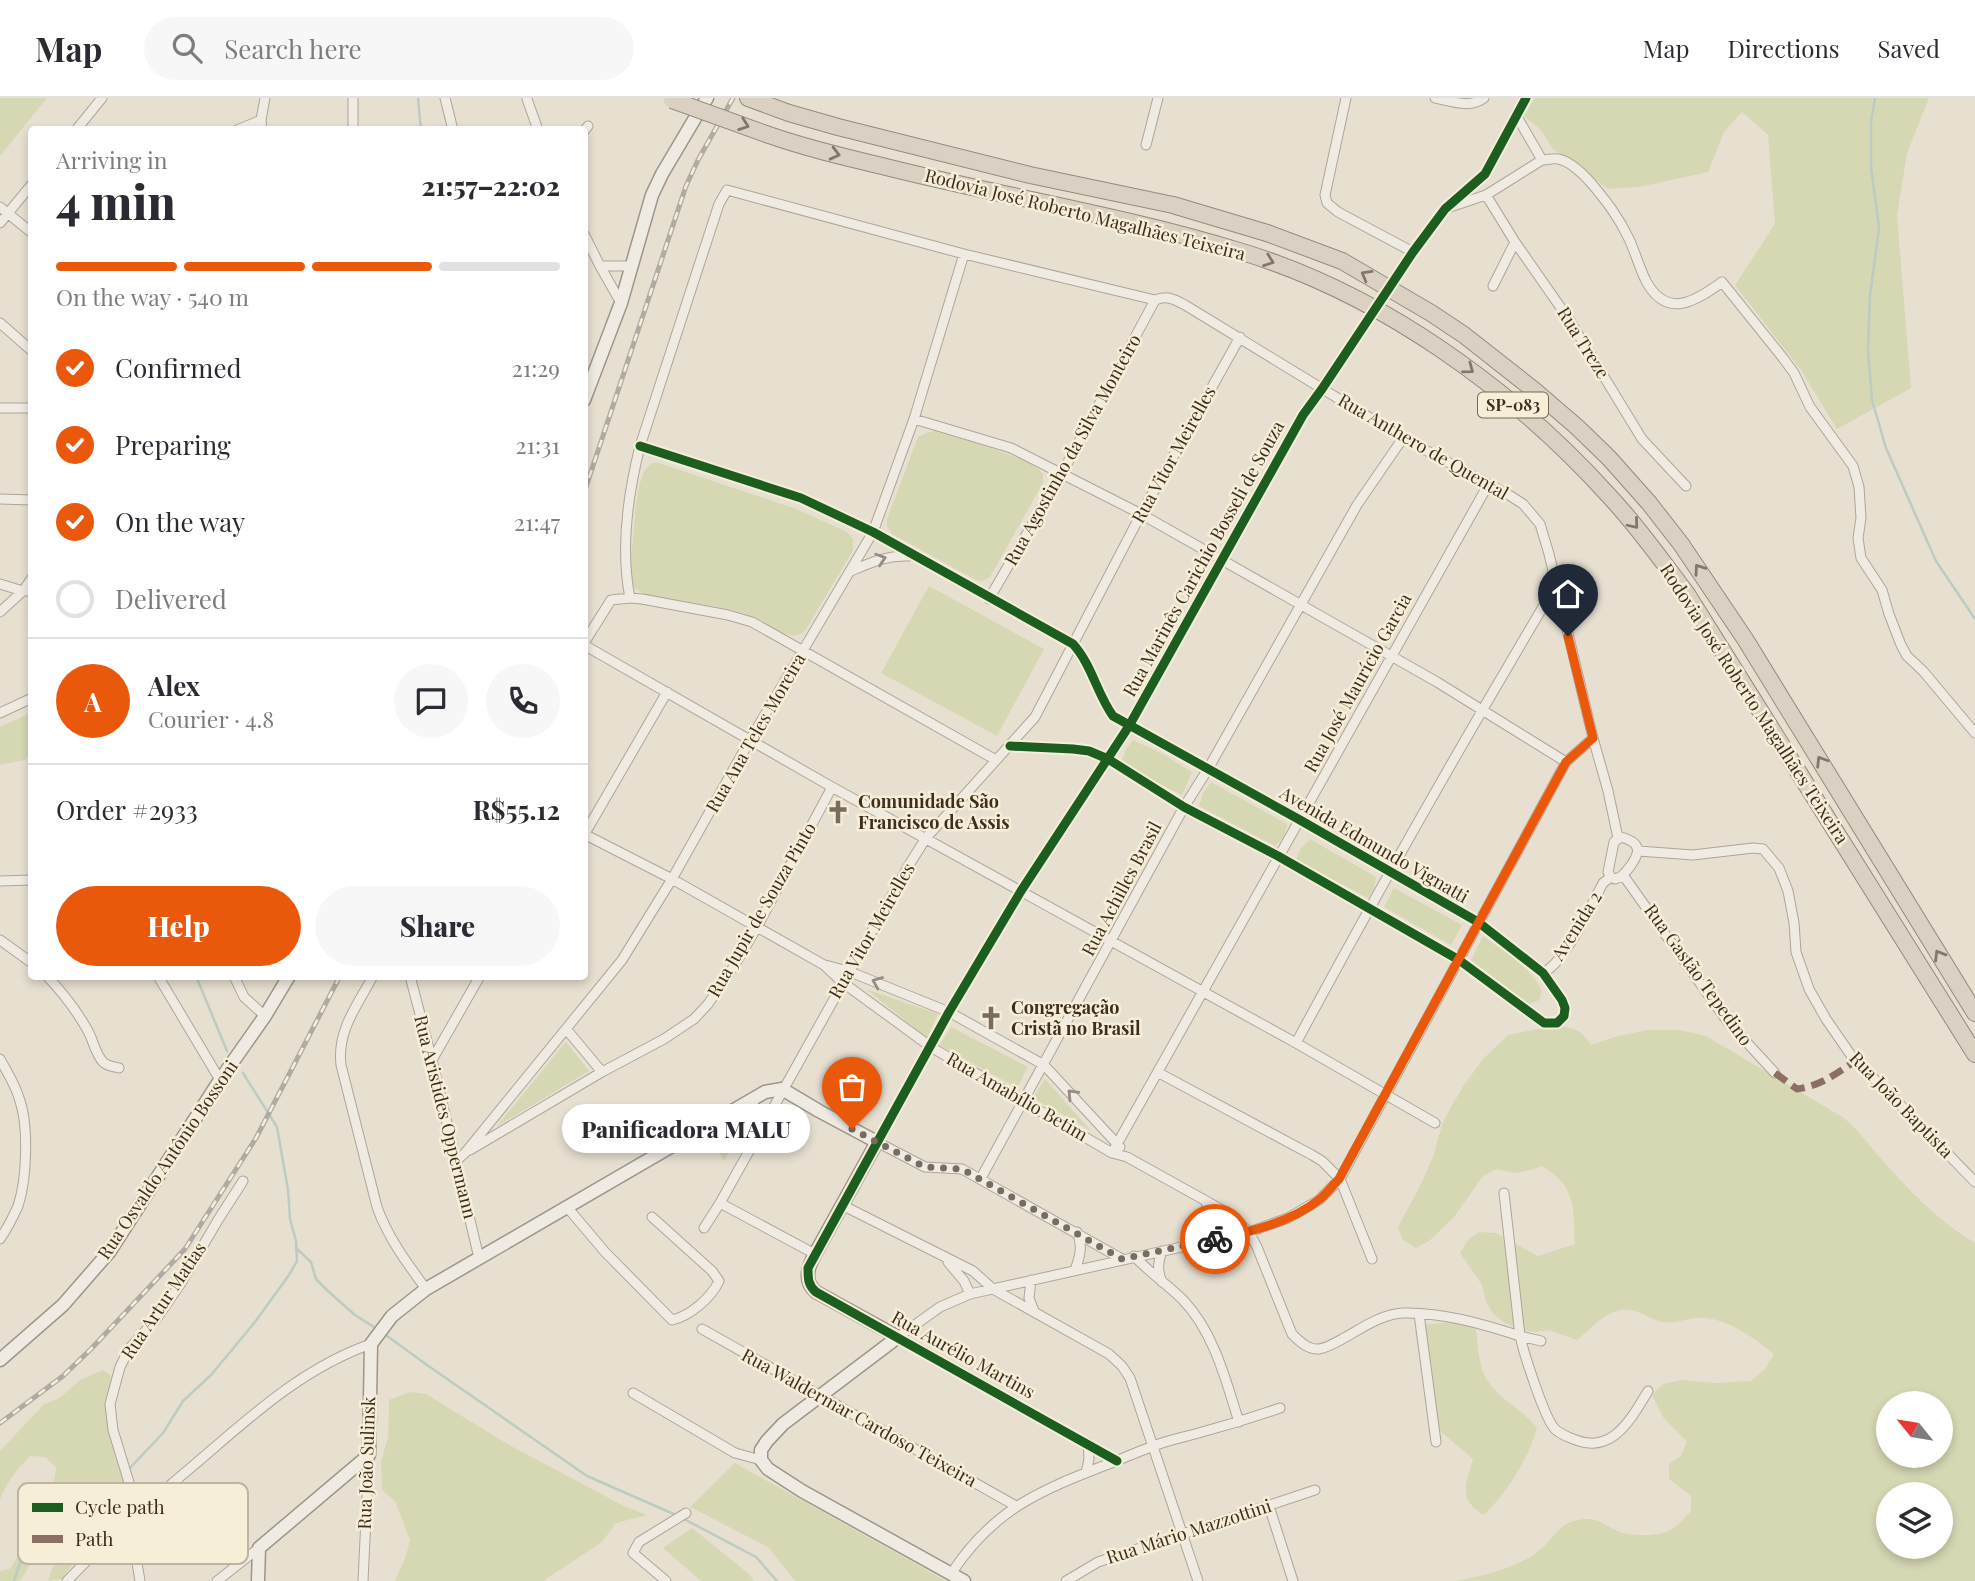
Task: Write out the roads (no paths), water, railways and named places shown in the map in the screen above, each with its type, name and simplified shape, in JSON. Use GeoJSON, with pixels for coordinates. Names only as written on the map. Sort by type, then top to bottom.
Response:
{"type":"FeatureCollection","features":[{"type":"Feature","properties":{"kind":"highway","name":"Rodovia José Roberto Magalhães Teixeira"},"geometry":{"type":"LineString","coordinates":[[748,98],[789,113],[934,152],[1173,205],[1267,233],[1342,261],[1432,313],[1495,358],[1577,427],[1609,458],[1649,503],[1700,571],[1745,639],[1975,1013]]}},
{"type":"Feature","properties":{"kind":"highway","name":"Rodovia José Roberto Magalhães Teixeira"},"geometry":{"type":"LineString","coordinates":[[670,99],[797,145],[1147,226],[1241,251],[1336,288],[1428,341],[1467,368],[1526,415],[1584,469],[1642,534],[1687,594],[1975,1054]]}},
{"type":"Feature","properties":{"kind":"street"},"geometry":{"type":"LineString","coordinates":[[262,125],[265,98]]}},
{"type":"Feature","properties":{"kind":"street"},"geometry":{"type":"LineString","coordinates":[[353,98],[353,126]]}},
{"type":"Feature","properties":{"kind":"street"},"geometry":{"type":"LineString","coordinates":[[445,98],[452,126]]}},
{"type":"Feature","properties":{"kind":"street"},"geometry":{"type":"LineString","coordinates":[[588,390],[621,303],[652,195],[707,98]]}},
{"type":"Feature","properties":{"kind":"street"},"geometry":{"type":"LineString","coordinates":[[1146,145],[1158,98]]}},
{"type":"Feature","properties":{"kind":"street"},"geometry":{"type":"LineString","coordinates":[[1346,98],[1325,195],[1327,203],[1338,212],[1413,251]]}},
{"type":"Feature","properties":{"kind":"street"},"geometry":{"type":"LineString","coordinates":[[1435,98],[1465,104],[1477,103],[1484,98]]}},
{"type":"Feature","properties":{"kind":"street","name":"Rua Marinês Carichio Bosseli de Souza"},"geometry":{"type":"LineString","coordinates":[[808,1268],[949,1012],[1021,891],[1129,726],[1303,415],[1413,251],[1446,209],[1485,173],[1526,98]]}},
{"type":"Feature","properties":{"kind":"street"},"geometry":{"type":"LineString","coordinates":[[79,126],[97,99]]}},
{"type":"Feature","properties":{"kind":"street"},"geometry":{"type":"LineString","coordinates":[[527,99],[537,126]]}},
{"type":"Feature","properties":{"kind":"street"},"geometry":{"type":"LineString","coordinates":[[1516,115],[1542,160]]}},
{"type":"Feature","properties":{"kind":"street"},"geometry":{"type":"LineString","coordinates":[[1446,209],[1486,195],[1542,160],[1558,159],[1585,176],[1615,212],[1630,239],[1646,282],[1655,294],[1667,301],[1685,303],[1699,299],[1722,282],[1794,373],[1810,407],[1853,466],[1859,487],[1861,518],[1858,538],[1861,558],[1882,590],[1907,656],[1954,706],[1975,733]]}},
{"type":"Feature","properties":{"kind":"street"},"geometry":{"type":"LineString","coordinates":[[0,223],[4,210],[28,188]]}},
{"type":"Feature","properties":{"kind":"street","name":"Rua Anthero de Quental"},"geometry":{"type":"LineString","coordinates":[[640,446],[719,204],[727,190],[964,254],[1155,300],[1163,296],[1172,298],[1403,438],[1509,495],[1540,524],[1556,585]]}},
{"type":"Feature","properties":{"kind":"street","name":"Rua Treze"},"geometry":{"type":"LineString","coordinates":[[1486,195],[1570,321],[1642,439],[1686,485]]}},
{"type":"Feature","properties":{"kind":"street"},"geometry":{"type":"LineString","coordinates":[[4,210],[28,230]]}},
{"type":"Feature","properties":{"kind":"street"},"geometry":{"type":"LineString","coordinates":[[588,242],[621,303]]}},
{"type":"Feature","properties":{"kind":"street"},"geometry":{"type":"LineString","coordinates":[[1493,286],[1515,242]]}},
{"type":"Feature","properties":{"kind":"street","name":"Rua Ana Teles Moreira"},"geometry":{"type":"LineString","coordinates":[[456,1161],[567,1030],[622,960],[873,533],[914,419],[964,254]]}},
{"type":"Feature","properties":{"kind":"street"},"geometry":{"type":"LineString","coordinates":[[600,266],[632,266]]}},
{"type":"Feature","properties":{"kind":"street","name":"Rua Agostinho da Silva Monteiro"},"geometry":{"type":"LineString","coordinates":[[989,599],[1061,475],[1155,300]]}},
{"type":"Feature","properties":{"kind":"street"},"geometry":{"type":"LineString","coordinates":[[0,323],[28,347]]}},
{"type":"Feature","properties":{"kind":"street","name":"Rua Vitor Meirelles"},"geometry":{"type":"LineString","coordinates":[[704,1228],[926,838],[1035,717],[1141,514],[1240,337]]}},
{"type":"Feature","properties":{"kind":"street"},"geometry":{"type":"LineString","coordinates":[[0,408],[28,408]]}},
{"type":"Feature","properties":{"kind":"street"},"geometry":{"type":"LineString","coordinates":[[914,419],[1010,448],[1141,514],[1437,682],[1566,762]]}},
{"type":"Feature","properties":{"kind":"street","name":"Rua Achilles Brasil"},"geometry":{"type":"LineString","coordinates":[[981,1178],[1184,807],[1357,505],[1403,438]]}},
{"type":"Feature","properties":{"kind":"street"},"geometry":{"type":"LineString","coordinates":[[629,598],[625,573],[630,485],[640,446]]}},
{"type":"Feature","properties":{"kind":"street","name":"Avenida Edmundo Vignatti"},"geometry":{"type":"LineString","coordinates":[[640,446],[801,498],[873,533],[1073,643],[1083,655],[1104,704],[1113,716],[1478,922],[1543,973],[1562,1000],[1565,1008],[1561,1020],[1553,1024],[1540,1021],[1459,960],[1278,856],[1184,807],[1108,759],[1089,751],[1010,746]]}},
{"type":"Feature","properties":{"kind":"street","name":"Rua José Maurício Garcia"},"geometry":{"type":"LineString","coordinates":[[1115,1148],[1488,485]]}},
{"type":"Feature","properties":{"kind":"street"},"geometry":{"type":"LineString","coordinates":[[0,499],[28,500]]}},
{"type":"Feature","properties":{"kind":"street"},"geometry":{"type":"LineString","coordinates":[[851,571],[894,555],[913,556]]}},
{"type":"Feature","properties":{"kind":"street"},"geometry":{"type":"LineString","coordinates":[[0,584],[27,591]]}},
{"type":"Feature","properties":{"kind":"street"},"geometry":{"type":"LineString","coordinates":[[1296,1043],[1481,710],[1556,585]]}},
{"type":"Feature","properties":{"kind":"street"},"geometry":{"type":"LineString","coordinates":[[1556,585],[1618,838]]}},
{"type":"Feature","properties":{"kind":"street"},"geometry":{"type":"LineString","coordinates":[[0,612],[27,591]]}},
{"type":"Feature","properties":{"kind":"street"},"geometry":{"type":"LineString","coordinates":[[588,637],[611,600],[629,598],[728,615],[752,622],[996,760]]}},
{"type":"Feature","properties":{"kind":"street"},"geometry":{"type":"LineString","coordinates":[[588,646],[832,787],[1296,1043],[1435,1123]]}},
{"type":"Feature","properties":{"kind":"street"},"geometry":{"type":"LineString","coordinates":[[588,829],[667,692]]}},
{"type":"Feature","properties":{"kind":"street"},"geometry":{"type":"LineString","coordinates":[[0,713],[28,700]]}},
{"type":"Feature","properties":{"kind":"street"},"geometry":{"type":"LineString","coordinates":[[964,1581],[802,1491],[768,1469],[761,1460],[761,1450],[767,1441],[783,1424],[940,1307],[970,1294],[1249,1232],[1288,1218],[1320,1200],[1339,1179],[1566,762],[1593,738]]}},
{"type":"Feature","properties":{"kind":"street","name":"Rua Jupir de Souza Pinto"},"geometry":{"type":"LineString","coordinates":[[465,1153],[602,1072],[664,1039],[694,1019],[708,1004],[757,927],[832,787]]}},
{"type":"Feature","properties":{"kind":"street"},"geometry":{"type":"LineString","coordinates":[[588,836],[672,879],[824,965],[848,971],[949,1012],[1044,1065],[1115,1148]]}},
{"type":"Feature","properties":{"kind":"street"},"geometry":{"type":"LineString","coordinates":[[1618,838],[1634,843],[1638,851],[1637,857],[1623,875],[1618,879],[1611,877],[1608,872],[1614,842],[1618,838]]}},
{"type":"Feature","properties":{"kind":"street","name":"Rua João Baptista"},"geometry":{"type":"LineString","coordinates":[[1638,851],[1693,855],[1763,849],[1779,868],[1788,891],[1796,952],[1810,989],[1826,1019],[1855,1061],[1975,1182]]}},
{"type":"Feature","properties":{"kind":"street","name":"Rua Gastão Tepedino"},"geometry":{"type":"LineString","coordinates":[[1623,875],[1727,1021],[1775,1073]]}},
{"type":"Feature","properties":{"kind":"street","name":"Avenida 2"},"geometry":{"type":"LineString","coordinates":[[1543,973],[1549,970],[1570,942],[1603,883],[1611,877]]}},
{"type":"Feature","properties":{"kind":"street"},"geometry":{"type":"LineString","coordinates":[[0,881],[28,880]]}},
{"type":"Feature","properties":{"kind":"street"},"geometry":{"type":"LineString","coordinates":[[0,940],[28,960]]}},
{"type":"Feature","properties":{"kind":"street","name":"Rua Amabílio Betim"},"geometry":{"type":"LineString","coordinates":[[824,965],[842,982],[931,1047],[1226,1212],[1249,1232],[1292,1334],[1310,1347],[1320,1349],[1377,1320],[1401,1313],[1466,1321],[1541,1341]]}},
{"type":"Feature","properties":{"kind":"street"},"geometry":{"type":"LineString","coordinates":[[51,980],[78,1015],[102,1061],[119,1068]]}},
{"type":"Feature","properties":{"kind":"street"},"geometry":{"type":"LineString","coordinates":[[160,980],[220,1080]]}},
{"type":"Feature","properties":{"kind":"street"},"geometry":{"type":"LineString","coordinates":[[236,980],[244,997],[265,1016]]}},
{"type":"Feature","properties":{"kind":"street","name":"Rua Osvaldo Antônio Bossoni"},"geometry":{"type":"LineString","coordinates":[[0,1360],[63,1305],[110,1251],[287,980]]}},
{"type":"Feature","properties":{"kind":"street"},"geometry":{"type":"LineString","coordinates":[[371,980],[342,1036],[341,1065],[377,1208],[397,1249],[426,1289]]}},
{"type":"Feature","properties":{"kind":"street","name":"Rua Aristides Oppermann"},"geometry":{"type":"LineString","coordinates":[[411,980],[479,1258]]}},
{"type":"Feature","properties":{"kind":"street"},"geometry":{"type":"LineString","coordinates":[[432,1060],[478,980]]}},
{"type":"Feature","properties":{"kind":"street"},"geometry":{"type":"LineString","coordinates":[[567,1030],[602,1072]]}},
{"type":"Feature","properties":{"kind":"street"},"geometry":{"type":"LineString","coordinates":[[0,1059],[20,1100],[24,1124],[22,1187],[18,1205],[4,1226],[0,1239]]}},
{"type":"Feature","properties":{"kind":"street"},"geometry":{"type":"LineString","coordinates":[[1159,1073],[1322,1161],[1339,1179],[1372,1259]]}},
{"type":"Feature","properties":{"kind":"street"},"geometry":{"type":"LineString","coordinates":[[173,1483],[252,1415],[308,1374],[374,1340],[409,1301],[426,1289],[765,1092],[782,1090],[925,1167],[962,1169],[1122,1259]]}},
{"type":"Feature","properties":{"kind":"street"},"geometry":{"type":"LineString","coordinates":[[748,1101],[767,1117]]}},
{"type":"Feature","properties":{"kind":"street","name":"Rua Artur Matias"},"geometry":{"type":"LineString","coordinates":[[129,1483],[113,1430],[110,1404],[120,1367],[129,1349],[157,1318],[181,1283],[243,1181]]}},
{"type":"Feature","properties":{"kind":"street"},"geometry":{"type":"LineString","coordinates":[[1504,1193],[1520,1336],[1555,1429],[1563,1435],[1590,1443],[1605,1441],[1631,1418],[1648,1391]]}},
{"type":"Feature","properties":{"kind":"street"},"geometry":{"type":"LineString","coordinates":[[720,1202],[815,1254]]}},
{"type":"Feature","properties":{"kind":"street"},"geometry":{"type":"LineString","coordinates":[[1206,1202],[1214,1221],[1216,1239]]}},
{"type":"Feature","properties":{"kind":"street"},"geometry":{"type":"LineString","coordinates":[[842,1205],[973,1271],[993,1289],[1109,1354],[1122,1366],[1130,1378],[1198,1581]]}},
{"type":"Feature","properties":{"kind":"street"},"geometry":{"type":"LineString","coordinates":[[567,1206],[605,1252],[671,1320],[690,1313],[715,1290],[719,1280],[652,1217]]}},
{"type":"Feature","properties":{"kind":"street"},"geometry":{"type":"LineString","coordinates":[[1075,1270],[1081,1246],[1077,1232]]}},
{"type":"Feature","properties":{"kind":"street"},"geometry":{"type":"LineString","coordinates":[[1162,1251],[1158,1267],[1163,1283]]}},
{"type":"Feature","properties":{"kind":"street"},"geometry":{"type":"LineString","coordinates":[[1134,1256],[1185,1302],[1213,1345],[1239,1422]]}},
{"type":"Feature","properties":{"kind":"street"},"geometry":{"type":"LineString","coordinates":[[944,1258],[964,1281],[970,1294]]}},
{"type":"Feature","properties":{"kind":"street","name":"Rua Aurélio Martins"},"geometry":{"type":"LineString","coordinates":[[808,1268],[810,1287],[816,1292],[1118,1461]]}},
{"type":"Feature","properties":{"kind":"street"},"geometry":{"type":"LineString","coordinates":[[1031,1280],[1029,1298],[1035,1313]]}},
{"type":"Feature","properties":{"kind":"street"},"geometry":{"type":"LineString","coordinates":[[1419,1314],[1436,1442]]}},
{"type":"Feature","properties":{"kind":"street","name":"Rua Waldermar Cardoso Teixeira"},"geometry":{"type":"LineString","coordinates":[[702,1329],[1016,1506]]}},
{"type":"Feature","properties":{"kind":"street","name":"Rua João Sulinsk"},"geometry":{"type":"LineString","coordinates":[[363,1581],[374,1340]]}},
{"type":"Feature","properties":{"kind":"street"},"geometry":{"type":"LineString","coordinates":[[633,1393],[736,1454],[761,1460]]}},
{"type":"Feature","properties":{"kind":"street"},"geometry":{"type":"LineString","coordinates":[[951,1574],[986,1530],[1016,1506],[1061,1482],[1152,1446],[1279,1408]]}},
{"type":"Feature","properties":{"kind":"street"},"geometry":{"type":"LineString","coordinates":[[1086,1473],[1088,1443]]}},
{"type":"Feature","properties":{"kind":"street"},"geometry":{"type":"LineString","coordinates":[[248,1557],[369,1455]]}},
{"type":"Feature","properties":{"kind":"street","name":"Rua Mário Mazzottini"},"geometry":{"type":"LineString","coordinates":[[1066,1581],[1098,1562],[1315,1490]]}},
{"type":"Feature","properties":{"kind":"street"},"geometry":{"type":"LineString","coordinates":[[1269,1506],[1293,1581]]}},
{"type":"Feature","properties":{"kind":"street"},"geometry":{"type":"LineString","coordinates":[[666,1581],[633,1553],[639,1542],[686,1513]]}},
{"type":"Feature","properties":{"kind":"street"},"geometry":{"type":"LineString","coordinates":[[258,1581],[259,1548]]}},
{"type":"Feature","properties":{"kind":"street"},"geometry":{"type":"LineString","coordinates":[[67,1581],[83,1564]]}},
{"type":"Feature","properties":{"kind":"street"},"geometry":{"type":"LineString","coordinates":[[217,1581],[239,1564]]}},
{"type":"Feature","properties":{"kind":"waterway"},"geometry":{"type":"LineString","coordinates":[[418,98],[421,126]]}},
{"type":"Feature","properties":{"kind":"waterway"},"geometry":{"type":"LineString","coordinates":[[1875,98],[1871,121],[1871,167],[1879,228],[1870,296],[1868,351],[1872,400],[1886,448],[1936,561],[1975,619]]}},
{"type":"Feature","properties":{"kind":"waterway"},"geometry":{"type":"LineString","coordinates":[[198,980],[227,1051]]}},
{"type":"Feature","properties":{"kind":"waterway"},"geometry":{"type":"LineString","coordinates":[[130,1468],[163,1433],[183,1401],[211,1375],[255,1322],[297,1261],[277,1127],[243,1073]]}},
{"type":"Feature","properties":{"kind":"waterway"},"geometry":{"type":"LineString","coordinates":[[296,1248],[311,1262],[316,1279],[355,1315],[377,1329]]}},
{"type":"Feature","properties":{"kind":"waterway"},"geometry":{"type":"LineString","coordinates":[[383,1333],[587,1476],[676,1515]]}},
{"type":"Feature","properties":{"kind":"waterway"},"geometry":{"type":"LineString","coordinates":[[682,1518],[756,1557],[777,1581]]}},
{"type":"Feature","properties":{"kind":"waterway"},"geometry":{"type":"LineString","coordinates":[[14,1581],[20,1564]]}},
{"type":"Feature","properties":{"kind":"railway"},"geometry":{"type":"LineString","coordinates":[[588,481],[686,186],[733,98]]}},
{"type":"Feature","properties":{"kind":"railway"},"geometry":{"type":"LineString","coordinates":[[0,1423],[63,1376],[185,1249],[256,1138],[338,980]]}},
{"type":"Feature","properties":{"kind":"place","name":"Comunidade São Francisco de Assis"},"geometry":{"type":"Point","coordinates":[838,812]}},
{"type":"Feature","properties":{"kind":"place","name":"Congregação Cristã no Brasil"},"geometry":{"type":"Point","coordinates":[991,1018]}},
{"type":"Feature","properties":{"kind":"place","name":"Panificadora MALU"},"geometry":{"type":"Point","coordinates":[852,1129]}}]}
